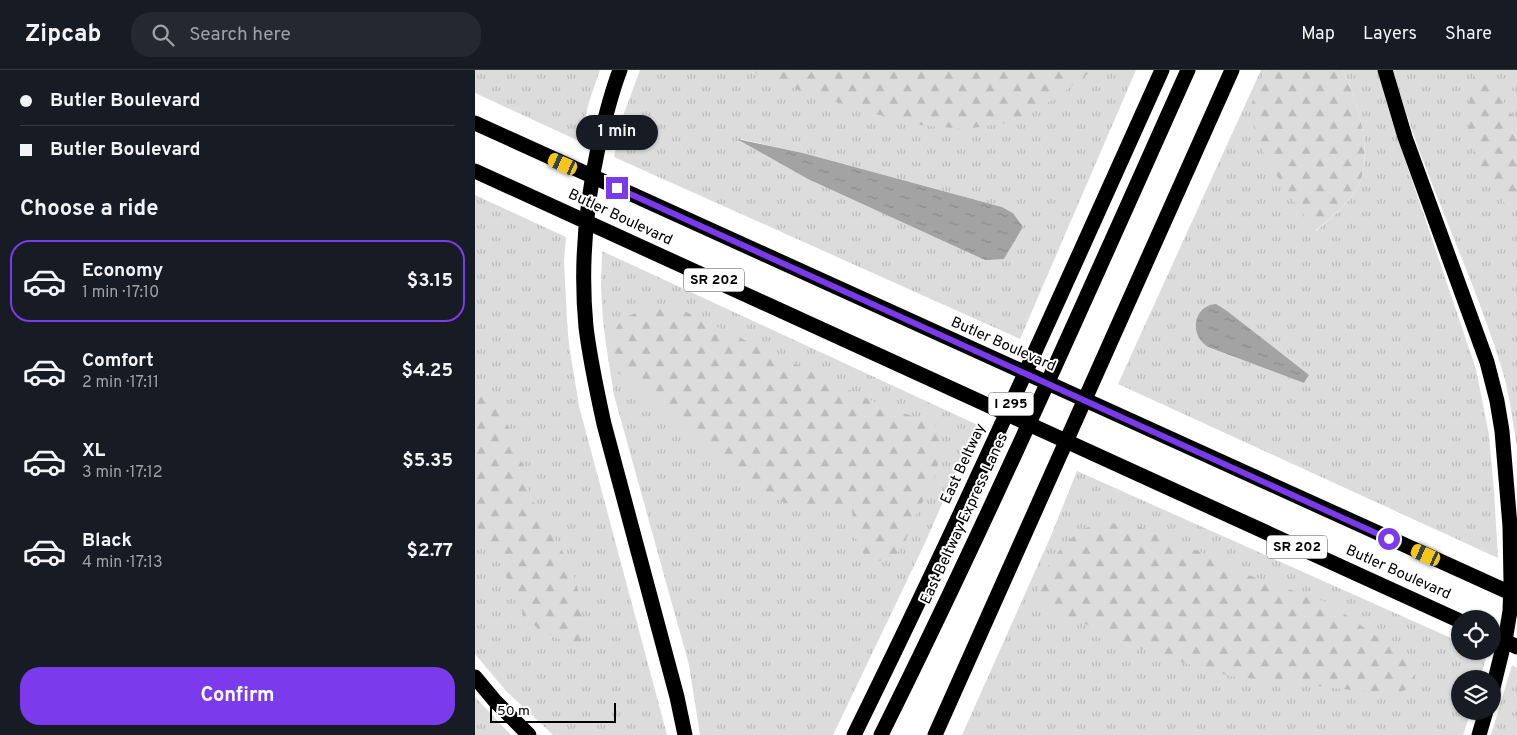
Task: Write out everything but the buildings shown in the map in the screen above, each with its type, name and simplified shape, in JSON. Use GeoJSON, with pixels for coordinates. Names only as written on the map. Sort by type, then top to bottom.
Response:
{"type":"FeatureCollection","features":[{"type":"Feature","properties":{"kind":"highway"},"geometry":{"type":"LineString","coordinates":[[620,70],[607,111],[587,205],[583,261],[586,327],[593,374],[604,424],[677,696],[685,735]]}},
{"type":"Feature","properties":{"kind":"highway","name":"East Beltway"},"geometry":{"type":"LineString","coordinates":[[854,735],[909,623],[1035,352],[1162,70]]}},
{"type":"Feature","properties":{"kind":"highway","name":"East Beltway Express Lanes"},"geometry":{"type":"LineString","coordinates":[[881,735],[931,636],[1060,355],[1187,70]]}},
{"type":"Feature","properties":{"kind":"highway"},"geometry":{"type":"LineString","coordinates":[[935,735],[1232,70]]}},
{"type":"Feature","properties":{"kind":"highway"},"geometry":{"type":"LineString","coordinates":[[1385,70],[1405,137],[1487,362],[1497,401],[1511,550],[1509,611],[1506,635],[1497,670]]}},
{"type":"Feature","properties":{"kind":"highway","name":"Butler Boulevard"},"geometry":{"type":"LineString","coordinates":[[475,123],[1517,596]]}},
{"type":"Feature","properties":{"kind":"highway","name":"Butler Boulevard"},"geometry":{"type":"LineString","coordinates":[[475,171],[1451,617]]}},
{"type":"Feature","properties":{"kind":"highway"},"geometry":{"type":"LineString","coordinates":[[1501,640],[1517,647]]}},
{"type":"Feature","properties":{"kind":"highway"},"geometry":{"type":"LineString","coordinates":[[475,677],[495,702],[529,735]]}},
{"type":"Feature","properties":{"kind":"highway"},"geometry":{"type":"LineString","coordinates":[[1479,735],[1483,720]]}},
{"type":"Feature","properties":{"kind":"green space"},"geometry":{"type":"Polygon","coordinates":[[[475,70],[600,70],[579,141],[475,93],[475,70]]]}},
{"type":"Feature","properties":{"kind":"green space"},"geometry":{"type":"Polygon","coordinates":[[[640,70],[1136,70],[1020,339],[614,157],[623,116],[640,70]],[[740,139],[779,161],[1004,259],[1023,227],[1013,213],[1002,207],[803,153],[740,139]]]}},
{"type":"Feature","properties":{"kind":"green space"},"geometry":{"type":"Polygon","coordinates":[[[753,70],[1093,70],[1019,121],[965,129],[920,125],[871,113],[762,78],[753,70]]]}},
{"type":"Feature","properties":{"kind":"green space"},"geometry":{"type":"Polygon","coordinates":[[[1261,70],[1265,70],[1263,75],[1269,161],[1316,231],[1342,208],[1354,194],[1364,167],[1364,139],[1358,109],[1343,70],[1377,70],[1391,118],[1476,369],[1489,435],[1498,558],[1118,384],[1261,70]],[[1208,347],[1304,383],[1309,375],[1208,347]]]}},
{"type":"Feature","properties":{"kind":"green space"},"geometry":{"type":"Polygon","coordinates":[[[1265,70],[1343,70],[1358,109],[1365,153],[1361,179],[1354,194],[1348,201],[1315,231],[1275,174],[1253,125],[1251,106],[1265,70]]]}},
{"type":"Feature","properties":{"kind":"green space"},"geometry":{"type":"Polygon","coordinates":[[[1393,70],[1517,70],[1517,447],[1504,376],[1492,337],[1418,147],[1393,70]]]}},
{"type":"Feature","properties":{"kind":"green space"},"geometry":{"type":"Polygon","coordinates":[[[1474,71],[1497,91],[1517,123],[1517,204],[1510,210],[1489,180],[1476,157],[1472,145],[1468,115],[1474,71]]]}},
{"type":"Feature","properties":{"kind":"green space"},"geometry":{"type":"Polygon","coordinates":[[[475,195],[566,237],[564,261],[567,321],[579,406],[667,735],[553,735],[506,691],[475,654],[475,195]]]}},
{"type":"Feature","properties":{"kind":"green space"},"geometry":{"type":"Polygon","coordinates":[[[602,251],[982,427],[966,449],[925,543],[833,735],[700,735],[689,665],[614,395],[603,320],[601,288],[602,251]]]}},
{"type":"Feature","properties":{"kind":"green space"},"geometry":{"type":"Polygon","coordinates":[[[657,305],[682,310],[885,407],[930,422],[941,430],[940,457],[933,483],[918,510],[905,542],[893,559],[869,562],[855,540],[852,508],[813,509],[790,505],[743,483],[635,384],[613,370],[608,360],[611,336],[623,318],[657,305]]]}},
{"type":"Feature","properties":{"kind":"green space"},"geometry":{"type":"Polygon","coordinates":[[[475,383],[482,387],[503,416],[518,447],[530,496],[571,566],[580,597],[585,634],[580,643],[564,641],[539,630],[524,615],[500,563],[475,522],[475,383]]]}},
{"type":"Feature","properties":{"kind":"green space"},"geometry":{"type":"Polygon","coordinates":[[[1077,471],[1451,638],[1451,660],[1485,660],[1483,670],[1451,670],[1451,720],[1468,720],[1463,735],[962,735],[1050,538],[1077,471]]]}},
{"type":"Feature","properties":{"kind":"green space"},"geometry":{"type":"Polygon","coordinates":[[[1103,522],[1140,527],[1205,554],[1248,575],[1329,603],[1403,655],[1415,677],[1411,687],[1399,693],[1351,690],[1230,676],[1153,654],[1079,621],[1054,615],[1042,607],[1035,598],[1042,574],[1059,551],[1080,530],[1103,522]]]}},
{"type":"Feature","properties":{"kind":"green space"},"geometry":{"type":"Polygon","coordinates":[[[1512,665],[1517,668],[1517,735],[1491,735],[1496,720],[1501,720],[1501,702],[1512,665]]]}},
{"type":"Feature","properties":{"kind":"green space"},"geometry":{"type":"Polygon","coordinates":[[[475,697],[511,735],[475,735],[475,697]]]}},
{"type":"Feature","properties":{"kind":"water"},"geometry":{"type":"Polygon","coordinates":[[[737,139],[803,153],[1002,207],[1013,213],[1023,227],[1004,259],[985,260],[808,179],[737,139]]]}},
{"type":"Feature","properties":{"kind":"water"},"geometry":{"type":"Polygon","coordinates":[[[1216,304],[1309,375],[1304,383],[1204,344],[1199,338],[1196,321],[1201,311],[1210,305],[1216,304]]]}},
{"type":"Feature","properties":{"kind":"route"},"geometry":{"type":"LineString","coordinates":[[617,188],[1389,539]]}}]}
